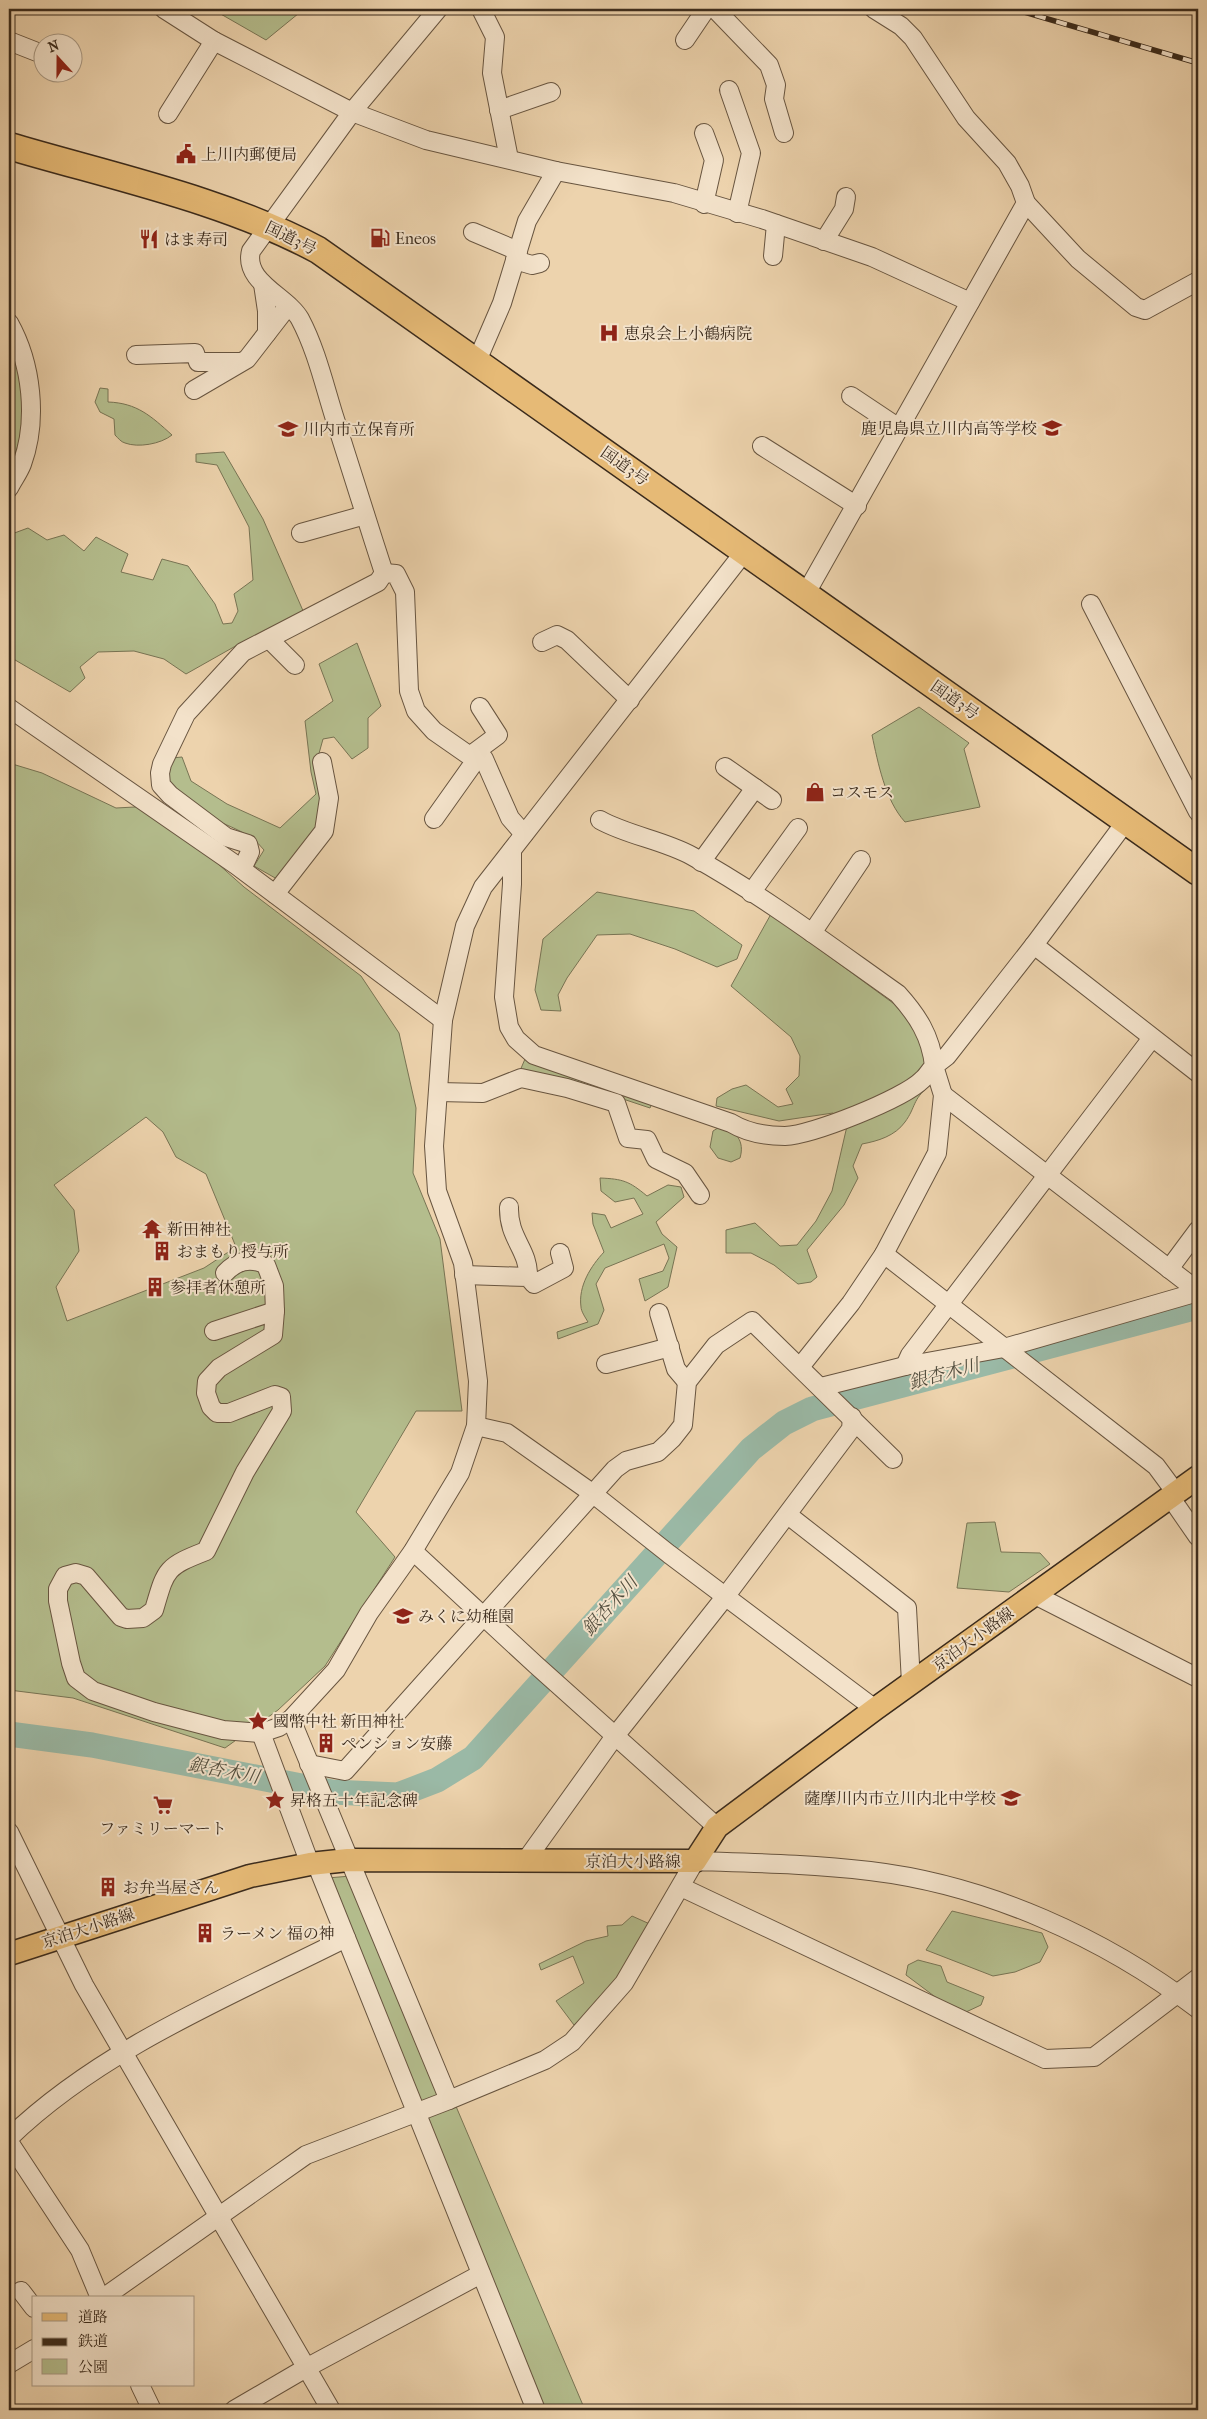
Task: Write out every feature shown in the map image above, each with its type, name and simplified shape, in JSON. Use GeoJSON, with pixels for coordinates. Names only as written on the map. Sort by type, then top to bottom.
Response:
{"type":"FeatureCollection","features":[{"type":"Feature","properties":{"kind":"highway","name":"国道3号"},"geometry":{"type":"LineString","coordinates":[[9,146],[192,200],[270,226],[318,250],[1198,872]]}},
{"type":"Feature","properties":{"kind":"main road","name":"京泊大小路線"},"geometry":{"type":"LineString","coordinates":[[9,1954],[250,1876],[313,1864],[348,1860],[695,1862],[717,1828],[875,1709],[1198,1477]]}},
{"type":"Feature","properties":{"kind":"street"},"geometry":{"type":"LineString","coordinates":[[164,9],[214,41],[352,112],[426,140],[556,171],[674,194],[776,224],[872,257],[970,302]]}},
{"type":"Feature","properties":{"kind":"street"},"geometry":{"type":"LineString","coordinates":[[384,573],[314,353],[299,318],[263,284],[255,273],[249,257],[251,251],[352,112],[438,9]]}},
{"type":"Feature","properties":{"kind":"street"},"geometry":{"type":"LineString","coordinates":[[481,9],[496,37],[492,73],[509,159]]}},
{"type":"Feature","properties":{"kind":"street"},"geometry":{"type":"LineString","coordinates":[[684,40],[706,9]]}},
{"type":"Feature","properties":{"kind":"street"},"geometry":{"type":"LineString","coordinates":[[715,9],[769,65],[776,85],[774,99],[784,134]]}},
{"type":"Feature","properties":{"kind":"street"},"geometry":{"type":"LineString","coordinates":[[874,9],[901,26],[913,38],[966,118],[1007,163],[1020,186],[1026,203],[1078,260],[1136,307],[1145,310],[1198,281]]}},
{"type":"Feature","properties":{"kind":"street"},"geometry":{"type":"LineString","coordinates":[[9,41],[32,50]]}},
{"type":"Feature","properties":{"kind":"street"},"geometry":{"type":"LineString","coordinates":[[168,114],[214,41]]}},
{"type":"Feature","properties":{"kind":"street"},"geometry":{"type":"LineString","coordinates":[[729,90],[750,153],[736,213]]}},
{"type":"Feature","properties":{"kind":"street"},"geometry":{"type":"LineString","coordinates":[[499,110],[551,92]]}},
{"type":"Feature","properties":{"kind":"street"},"geometry":{"type":"LineString","coordinates":[[704,133],[714,160],[704,204]]}},
{"type":"Feature","properties":{"kind":"street"},"geometry":{"type":"LineString","coordinates":[[477,361],[502,303],[527,221],[556,171]]}},
{"type":"Feature","properties":{"kind":"street"},"geometry":{"type":"LineString","coordinates":[[824,241],[844,209],[846,197]]}},
{"type":"Feature","properties":{"kind":"street"},"geometry":{"type":"LineString","coordinates":[[805,595],[857,506],[1026,203]]}},
{"type":"Feature","properties":{"kind":"street"},"geometry":{"type":"LineString","coordinates":[[773,256],[776,224]]}},
{"type":"Feature","properties":{"kind":"street"},"geometry":{"type":"LineString","coordinates":[[473,232],[532,265],[540,263]]}},
{"type":"Feature","properties":{"kind":"street"},"geometry":{"type":"LineString","coordinates":[[263,284],[267,310],[267,333]]}},
{"type":"Feature","properties":{"kind":"street"},"geometry":{"type":"LineString","coordinates":[[194,390],[243,362],[288,306]]}},
{"type":"Feature","properties":{"kind":"street"},"geometry":{"type":"LineString","coordinates":[[9,323],[22,354],[31,403],[30,430],[22,465],[9,488]]}},
{"type":"Feature","properties":{"kind":"street"},"geometry":{"type":"LineString","coordinates":[[136,355],[195,353],[198,362],[243,362]]}},
{"type":"Feature","properties":{"kind":"street"},"geometry":{"type":"LineString","coordinates":[[852,396],[899,428]]}},
{"type":"Feature","properties":{"kind":"street"},"geometry":{"type":"LineString","coordinates":[[762,446],[857,506]]}},
{"type":"Feature","properties":{"kind":"street"},"geometry":{"type":"LineString","coordinates":[[301,534],[365,515]]}},
{"type":"Feature","properties":{"kind":"street"},"geometry":{"type":"LineString","coordinates":[[225,1273],[232,1266],[241,1262],[256,1260],[266,1265],[274,1286],[275,1311],[273,1335],[219,1368],[207,1381],[206,1393],[210,1406],[218,1412],[228,1413],[275,1395],[281,1397],[283,1403],[282,1411],[245,1472],[206,1551],[179,1562],[164,1576],[154,1610],[143,1618],[132,1620],[121,1616],[86,1576],[69,1574],[61,1581],[58,1589],[58,1601],[76,1678],[93,1691],[154,1712],[223,1730],[261,1733],[279,1727],[291,1719],[336,1670],[368,1613],[413,1551],[460,1473],[476,1426],[478,1381],[463,1263],[437,1191],[434,1146],[443,1020],[465,926],[483,887],[745,551]]}},
{"type":"Feature","properties":{"kind":"street"},"geometry":{"type":"LineString","coordinates":[[242,869],[250,852],[248,844],[226,837],[170,795],[161,785],[160,773],[186,714],[243,652],[378,582],[384,573]]}},
{"type":"Feature","properties":{"kind":"street"},"geometry":{"type":"LineString","coordinates":[[384,573],[396,574],[405,592],[409,691],[416,711],[434,731],[475,756],[484,759],[510,818],[524,834]]}},
{"type":"Feature","properties":{"kind":"street"},"geometry":{"type":"LineString","coordinates":[[1091,604],[1198,812]]}},
{"type":"Feature","properties":{"kind":"street"},"geometry":{"type":"LineString","coordinates":[[542,642],[557,635],[567,640],[630,700]]}},
{"type":"Feature","properties":{"kind":"street"},"geometry":{"type":"LineString","coordinates":[[269,638],[295,666]]}},
{"type":"Feature","properties":{"kind":"street"},"geometry":{"type":"LineString","coordinates":[[434,819],[475,756],[498,735],[480,707]]}},
{"type":"Feature","properties":{"kind":"street"},"geometry":{"type":"LineString","coordinates":[[9,708],[242,869],[443,1020]]}},
{"type":"Feature","properties":{"kind":"street"},"geometry":{"type":"LineString","coordinates":[[275,894],[324,831],[330,798],[322,762]]}},
{"type":"Feature","properties":{"kind":"street"},"geometry":{"type":"LineString","coordinates":[[725,767],[772,800]]}},
{"type":"Feature","properties":{"kind":"street"},"geometry":{"type":"LineString","coordinates":[[702,862],[755,788]]}},
{"type":"Feature","properties":{"kind":"street"},"geometry":{"type":"LineString","coordinates":[[600,820],[618,830],[666,845],[690,855],[812,933],[898,994],[913,1011],[924,1028],[933,1051],[934,1066],[943,1095],[937,1153],[884,1254],[851,1302],[800,1367]]}},
{"type":"Feature","properties":{"kind":"street"},"geometry":{"type":"LineString","coordinates":[[512,850],[512,884],[504,997],[509,1027],[516,1039],[534,1055],[731,1122],[744,1130],[785,1136],[817,1128],[897,1096],[922,1081],[934,1066],[947,1056],[1034,945],[1127,820]]}},
{"type":"Feature","properties":{"kind":"street"},"geometry":{"type":"LineString","coordinates":[[751,893],[798,828]]}},
{"type":"Feature","properties":{"kind":"street"},"geometry":{"type":"LineString","coordinates":[[812,933],[861,860]]}},
{"type":"Feature","properties":{"kind":"street"},"geometry":{"type":"LineString","coordinates":[[1034,945],[1198,1073]]}},
{"type":"Feature","properties":{"kind":"street"},"geometry":{"type":"LineString","coordinates":[[905,1366],[910,1355],[1152,1038]]}},
{"type":"Feature","properties":{"kind":"street"},"geometry":{"type":"LineString","coordinates":[[439,1092],[483,1093],[521,1078],[567,1088],[616,1103],[628,1138],[647,1140],[656,1159],[684,1173],[700,1196]]}},
{"type":"Feature","properties":{"kind":"street"},"geometry":{"type":"LineString","coordinates":[[943,1095],[1198,1292]]}},
{"type":"Feature","properties":{"kind":"street"},"geometry":{"type":"LineString","coordinates":[[509,1207],[510,1228],[528,1265],[528,1277],[534,1284],[564,1268],[560,1253]]}},
{"type":"Feature","properties":{"kind":"street"},"geometry":{"type":"LineString","coordinates":[[1169,1269],[1198,1230]]}},
{"type":"Feature","properties":{"kind":"street"},"geometry":{"type":"LineString","coordinates":[[884,1254],[1156,1466],[1198,1537]]}},
{"type":"Feature","properties":{"kind":"street"},"geometry":{"type":"LineString","coordinates":[[464,1275],[528,1277]]}},
{"type":"Feature","properties":{"kind":"street"},"geometry":{"type":"LineString","coordinates":[[823,1389],[905,1366],[1006,1350],[1198,1292]]}},
{"type":"Feature","properties":{"kind":"street"},"geometry":{"type":"LineString","coordinates":[[214,1331],[275,1311]]}},
{"type":"Feature","properties":{"kind":"street"},"geometry":{"type":"LineString","coordinates":[[659,1313],[676,1369],[687,1382]]}},
{"type":"Feature","properties":{"kind":"street"},"geometry":{"type":"LineString","coordinates":[[310,1766],[345,1771],[592,1493],[626,1461],[658,1452],[672,1439],[683,1425],[687,1382],[716,1346],[752,1321],[849,1413],[893,1459]]}},
{"type":"Feature","properties":{"kind":"street"},"geometry":{"type":"LineString","coordinates":[[606,1364],[670,1347]]}},
{"type":"Feature","properties":{"kind":"street"},"geometry":{"type":"LineString","coordinates":[[526,1860],[615,1736],[788,1515],[851,1429],[849,1413]]}},
{"type":"Feature","properties":{"kind":"street"},"geometry":{"type":"LineString","coordinates":[[476,1426],[507,1433],[592,1493],[669,1554],[875,1709]]}},
{"type":"Feature","properties":{"kind":"street"},"geometry":{"type":"LineString","coordinates":[[788,1515],[907,1608],[911,1683]]}},
{"type":"Feature","properties":{"kind":"street"},"geometry":{"type":"LineString","coordinates":[[413,1551],[540,1669],[717,1828]]}},
{"type":"Feature","properties":{"kind":"street"},"geometry":{"type":"LineString","coordinates":[[1035,1595],[1198,1678]]}},
{"type":"Feature","properties":{"kind":"street"},"geometry":{"type":"LineString","coordinates":[[291,1719],[449,2100]]}},
{"type":"Feature","properties":{"kind":"street"},"geometry":{"type":"LineString","coordinates":[[261,1733],[284,1794],[346,1938],[536,2410]]}},
{"type":"Feature","properties":{"kind":"street"},"geometry":{"type":"LineString","coordinates":[[9,1832],[84,1984],[331,2410]]}},
{"type":"Feature","properties":{"kind":"street"},"geometry":{"type":"LineString","coordinates":[[105,2296],[219,2218],[306,2155],[449,2100],[545,2060],[572,2042],[624,1983],[695,1862],[824,1866],[872,1871],[942,1885],[1043,1918],[1106,1950],[1178,1994],[1198,2009]]}},
{"type":"Feature","properties":{"kind":"street"},"geometry":{"type":"LineString","coordinates":[[681,1888],[1044,2059],[1094,2057],[1198,1978]]}},
{"type":"Feature","properties":{"kind":"street"},"geometry":{"type":"LineString","coordinates":[[101,2296],[80,2250],[9,2140],[31,2117],[124,2050],[346,1938]]}},
{"type":"Feature","properties":{"kind":"street"},"geometry":{"type":"LineString","coordinates":[[234,2410],[306,2368],[481,2274]]}},
{"type":"Feature","properties":{"kind":"street"},"geometry":{"type":"LineString","coordinates":[[21,2291],[32,2305]]}},
{"type":"Feature","properties":{"kind":"street"},"geometry":{"type":"LineString","coordinates":[[9,2364],[32,2350]]}},
{"type":"Feature","properties":{"kind":"street"},"geometry":{"type":"LineString","coordinates":[[140,2386],[152,2410]]}},
{"type":"Feature","properties":{"kind":"green space"},"geometry":{"type":"Polygon","coordinates":[[[212,9],[304,9],[266,40],[212,9]]]}},
{"type":"Feature","properties":{"kind":"green space"},"geometry":{"type":"Polygon","coordinates":[[[9,338],[22,378],[22,433],[9,473],[9,338]]]}},
{"type":"Feature","properties":{"kind":"green space"},"geometry":{"type":"Polygon","coordinates":[[[100,388],[108,389],[108,402],[127,405],[143,412],[172,435],[162,441],[149,444],[136,445],[122,442],[115,435],[114,419],[100,412],[95,402],[100,388]]]}},
{"type":"Feature","properties":{"kind":"green space"},"geometry":{"type":"Polygon","coordinates":[[[224,452],[263,519],[304,613],[248,639],[186,674],[164,659],[134,651],[98,652],[80,667],[85,678],[70,692],[10,657],[9,659],[9,535],[28,528],[47,540],[64,535],[84,551],[96,537],[128,554],[121,572],[153,580],[162,559],[188,566],[215,604],[223,624],[232,623],[238,611],[234,594],[253,580],[249,527],[217,465],[196,462],[196,454],[224,452]]]}},
{"type":"Feature","properties":{"kind":"green space"},"geometry":{"type":"Polygon","coordinates":[[[357,643],[381,706],[368,718],[368,748],[352,759],[334,737],[323,739],[318,757],[323,795],[319,829],[277,879],[254,866],[264,850],[259,844],[240,831],[206,815],[171,788],[168,774],[172,758],[182,757],[191,781],[227,804],[280,828],[316,794],[311,772],[305,721],[333,701],[319,664],[357,643]]]}},
{"type":"Feature","properties":{"kind":"green space"},"geometry":{"type":"Polygon","coordinates":[[[919,707],[969,743],[964,749],[980,807],[905,822],[898,813],[883,781],[872,735],[919,707]]]}},
{"type":"Feature","properties":{"kind":"green space"},"geometry":{"type":"Polygon","coordinates":[[[9,763],[42,773],[116,808],[153,806],[244,887],[361,976],[399,1033],[416,1108],[413,1173],[440,1239],[462,1411],[416,1411],[356,1512],[395,1557],[325,1666],[278,1710],[225,1748],[73,1698],[9,1690],[9,763]],[[146,1117],[54,1185],[74,1210],[79,1251],[56,1287],[67,1321],[204,1268],[236,1247],[206,1174],[176,1157],[163,1132],[146,1117]]]}},
{"type":"Feature","properties":{"kind":"green space"},"geometry":{"type":"Polygon","coordinates":[[[597,892],[694,911],[742,945],[737,959],[717,967],[675,949],[630,934],[597,935],[567,978],[558,995],[561,1011],[541,1010],[535,990],[543,939],[597,892]]]}},
{"type":"Feature","properties":{"kind":"green space"},"geometry":{"type":"Polygon","coordinates":[[[771,914],[908,1014],[928,1054],[929,1086],[920,1095],[901,1127],[880,1139],[862,1144],[853,1166],[858,1178],[844,1205],[807,1250],[817,1277],[811,1282],[798,1284],[774,1265],[751,1253],[726,1253],[726,1230],[755,1223],[780,1246],[797,1245],[816,1221],[832,1191],[847,1126],[833,1113],[779,1121],[716,1106],[717,1098],[732,1089],[746,1085],[778,1107],[793,1104],[786,1089],[799,1076],[800,1056],[791,1037],[731,986],[771,914]]]}},
{"type":"Feature","properties":{"kind":"green space"},"geometry":{"type":"Polygon","coordinates":[[[525,1059],[652,1103],[650,1108],[599,1091],[519,1073],[525,1059]]]}},
{"type":"Feature","properties":{"kind":"green space"},"geometry":{"type":"Polygon","coordinates":[[[721,1126],[735,1134],[740,1142],[740,1158],[731,1162],[718,1158],[710,1147],[713,1131],[721,1126]]]}},
{"type":"Feature","properties":{"kind":"green space"},"geometry":{"type":"Polygon","coordinates":[[[600,1178],[625,1182],[647,1196],[668,1185],[681,1187],[684,1197],[656,1222],[662,1234],[677,1247],[668,1287],[645,1301],[639,1279],[663,1271],[669,1258],[664,1244],[605,1268],[596,1284],[604,1310],[598,1324],[558,1339],[557,1332],[588,1322],[581,1309],[582,1292],[586,1277],[604,1252],[593,1224],[592,1213],[605,1215],[611,1228],[643,1214],[634,1198],[615,1202],[601,1191],[600,1178]]]}},
{"type":"Feature","properties":{"kind":"green space"},"geometry":{"type":"Polygon","coordinates":[[[995,1522],[1001,1552],[1040,1553],[1050,1564],[1009,1592],[957,1588],[967,1523],[995,1522]]]}},
{"type":"Feature","properties":{"kind":"green space"},"geometry":{"type":"Polygon","coordinates":[[[351,1876],[440,2096],[423,2103],[418,2101],[327,1878],[351,1876]]]}},
{"type":"Feature","properties":{"kind":"green space"},"geometry":{"type":"Polygon","coordinates":[[[952,1911],[1042,1933],[1048,1947],[1040,1962],[1015,1972],[993,1976],[926,1950],[952,1911]]]}},
{"type":"Feature","properties":{"kind":"green space"},"geometry":{"type":"Polygon","coordinates":[[[632,1916],[652,1925],[601,2002],[574,2025],[556,2001],[584,1983],[573,1956],[541,1970],[539,1964],[586,1941],[608,1936],[607,1926],[622,1925],[632,1916]]]}},
{"type":"Feature","properties":{"kind":"green space"},"geometry":{"type":"Polygon","coordinates":[[[918,1960],[941,1966],[947,1982],[984,1997],[981,2005],[966,2012],[938,1999],[906,1975],[908,1965],[918,1960]]]}},
{"type":"Feature","properties":{"kind":"green space"},"geometry":{"type":"Polygon","coordinates":[[[455,2104],[585,2410],[540,2410],[426,2115],[455,2104]]]}},
{"type":"Feature","properties":{"kind":"waterway","name":"銀杏木川"},"geometry":{"type":"LineString","coordinates":[[9,1734],[92,1745],[332,1792],[398,1795],[437,1780],[473,1758],[751,1449],[784,1423],[812,1409],[1198,1307]]}},
{"type":"Feature","properties":{"kind":"railway"},"geometry":{"type":"LineString","coordinates":[[1014,9],[1198,63]]}},
{"type":"Feature","properties":{"kind":"place","name":"上川内郵便局"},"geometry":{"type":"Point","coordinates":[186,154]}},
{"type":"Feature","properties":{"kind":"place","name":"Eneos"},"geometry":{"type":"Point","coordinates":[380,238]}},
{"type":"Feature","properties":{"kind":"place","name":"はま寿司"},"geometry":{"type":"Point","coordinates":[149,239]}},
{"type":"Feature","properties":{"kind":"place","name":"恵泉会上小鶴病院"},"geometry":{"type":"Point","coordinates":[609,333]}},
{"type":"Feature","properties":{"kind":"place","name":"鹿児島県立川内高等学校"},"geometry":{"type":"Point","coordinates":[1052,428]}},
{"type":"Feature","properties":{"kind":"place","name":"川内市立保育所"},"geometry":{"type":"Point","coordinates":[288,429]}},
{"type":"Feature","properties":{"kind":"place","name":"コスモス"},"geometry":{"type":"Point","coordinates":[815,792]}},
{"type":"Feature","properties":{"kind":"place","name":"新田神社"},"geometry":{"type":"Point","coordinates":[152,1229]}},
{"type":"Feature","properties":{"kind":"place","name":"おまもり授与所"},"geometry":{"type":"Point","coordinates":[162,1251]}},
{"type":"Feature","properties":{"kind":"place","name":"参拝者休憩所"},"geometry":{"type":"Point","coordinates":[155,1287]}},
{"type":"Feature","properties":{"kind":"place","name":"みくに幼稚園"},"geometry":{"type":"Point","coordinates":[403,1616]}},
{"type":"Feature","properties":{"kind":"place","name":"國幣中社 新田神社"},"geometry":{"type":"Point","coordinates":[258,1721]}},
{"type":"Feature","properties":{"kind":"place","name":"ペンション安藤"},"geometry":{"type":"Point","coordinates":[326,1743]}},
{"type":"Feature","properties":{"kind":"place","name":"薩摩川内市立川内北中学校"},"geometry":{"type":"Point","coordinates":[1011,1798]}},
{"type":"Feature","properties":{"kind":"place","name":"昇格五十年記念碑"},"geometry":{"type":"Point","coordinates":[275,1800]}},
{"type":"Feature","properties":{"kind":"place","name":"ファミリーマート"},"geometry":{"type":"Point","coordinates":[163,1805]}},
{"type":"Feature","properties":{"kind":"place","name":"お弁当屋さん"},"geometry":{"type":"Point","coordinates":[108,1887]}},
{"type":"Feature","properties":{"kind":"place","name":"ラーメン 福の神"},"geometry":{"type":"Point","coordinates":[205,1933]}}]}
